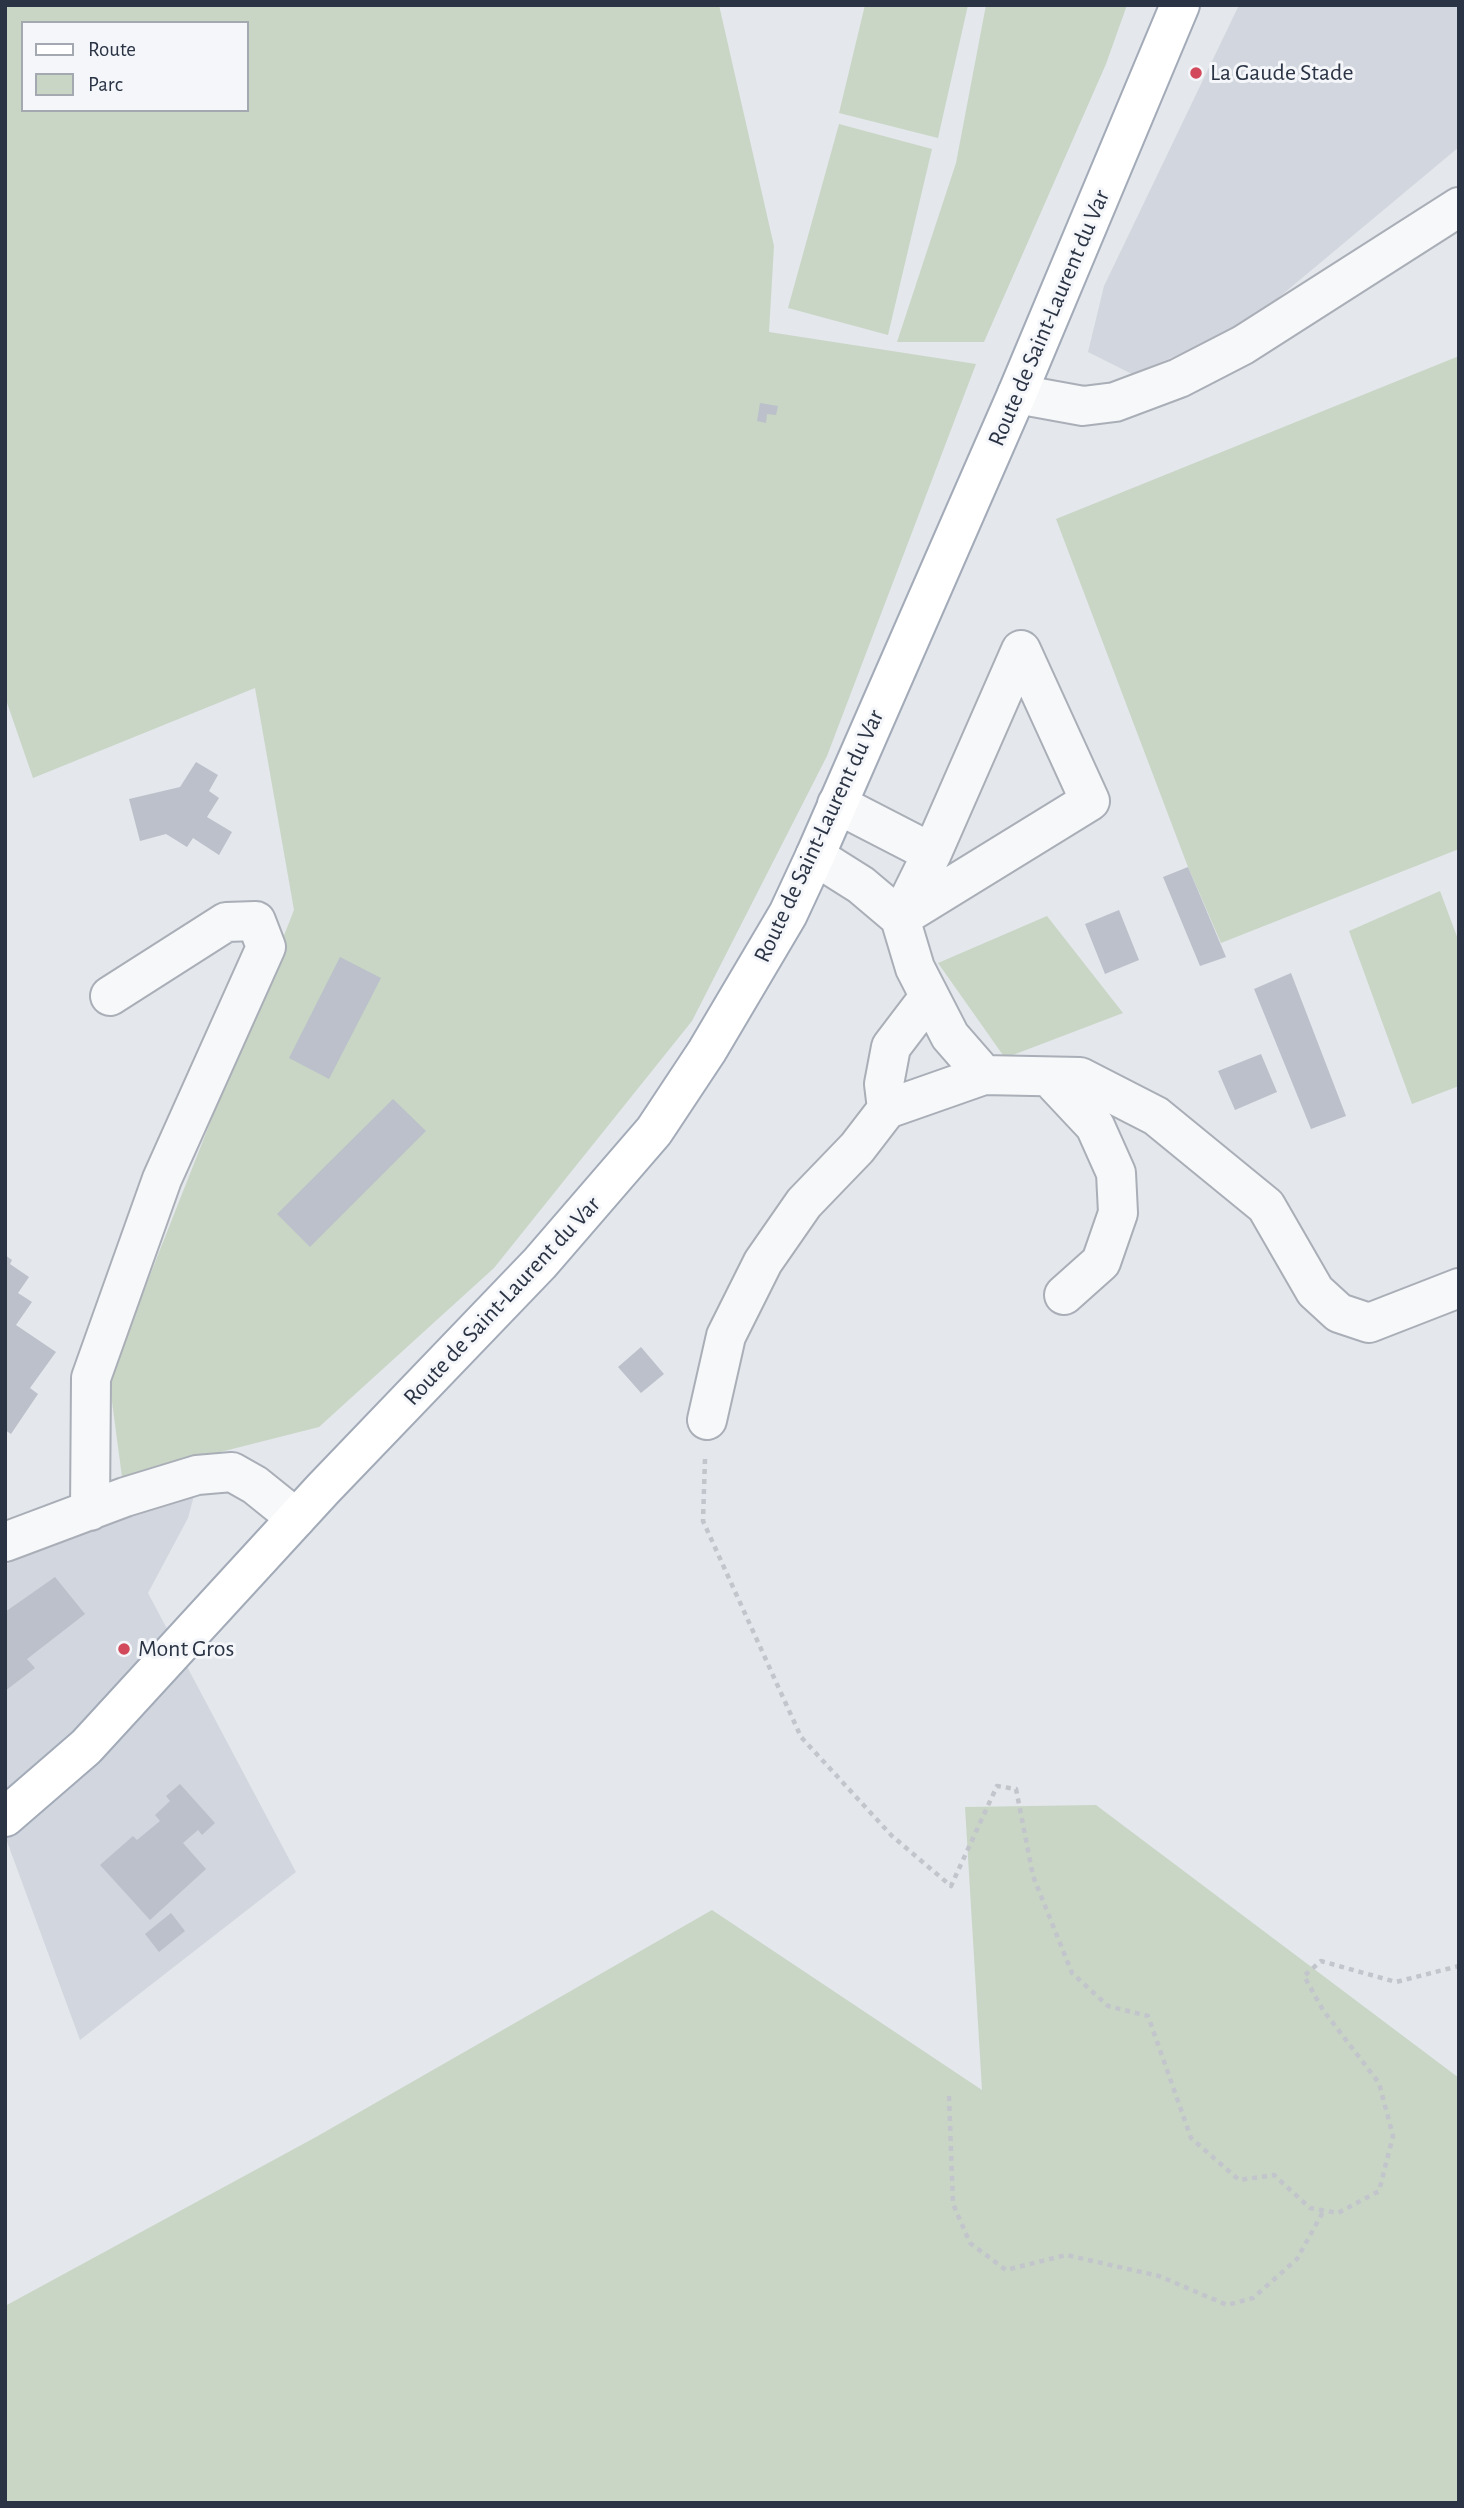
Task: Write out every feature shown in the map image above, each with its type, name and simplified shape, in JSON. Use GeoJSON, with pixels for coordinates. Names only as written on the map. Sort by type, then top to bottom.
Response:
{"type":"FeatureCollection","features":[{"type":"Feature","properties":{"kind":"main road","name":"Route de Saint-Laurent du Var"},"geometry":{"type":"LineString","coordinates":[[5,1817],[86,1747],[296,1518],[540,1264],[654,1131],[756,971],[788,914],[1017,394],[1180,5]]}},
{"type":"Feature","properties":{"kind":"street"},"geometry":{"type":"LineString","coordinates":[[1017,394],[1083,406],[1115,402],[1179,378],[1243,345],[1459,207]]}},
{"type":"Feature","properties":{"kind":"street"},"geometry":{"type":"LineString","coordinates":[[1021,650],[1090,801],[900,918],[932,853],[1021,650]]}},
{"type":"Feature","properties":{"kind":"street"},"geometry":{"type":"LineString","coordinates":[[836,804],[932,853]]}},
{"type":"Feature","properties":{"kind":"street"},"geometry":{"type":"LineString","coordinates":[[815,856],[861,885],[900,918],[915,968],[929,997],[950,1036],[984,1075]]}},
{"type":"Feature","properties":{"kind":"street"},"geometry":{"type":"LineString","coordinates":[[90,1511],[91,1378],[162,1179],[266,947],[256,921],[226,922],[110,996]]}},
{"type":"Feature","properties":{"kind":"street"},"geometry":{"type":"LineString","coordinates":[[887,1109],[884,1084],[891,1047],[929,997]]}},
{"type":"Feature","properties":{"kind":"street"},"geometry":{"type":"LineString","coordinates":[[707,1420],[726,1336],[763,1262],[804,1203],[857,1148],[887,1109],[984,1075],[1080,1077],[1156,1116],[1266,1206],[1315,1291],[1339,1313],[1369,1323],[1459,1288]]}},
{"type":"Feature","properties":{"kind":"street"},"geometry":{"type":"LineString","coordinates":[[1049,1077],[1095,1126],[1116,1173],[1118,1213],[1101,1262],[1064,1295]]}},
{"type":"Feature","properties":{"kind":"street"},"geometry":{"type":"LineString","coordinates":[[5,1542],[197,1475],[232,1472],[255,1485],[296,1518]]}},
{"type":"Feature","properties":{"kind":"path"},"geometry":{"type":"LineString","coordinates":[[707,1420],[703,1521],[801,1737],[892,1836],[951,1886],[998,1786],[1016,1789],[1033,1877],[1072,1973],[1108,2006],[1148,2017],[1191,2138],[1239,2180],[1274,2175],[1310,2208],[1338,2213],[1379,2191],[1393,2136],[1379,2083],[1323,2010],[1304,1976],[1321,1961],[1396,1982],[1459,1966]]}},
{"type":"Feature","properties":{"kind":"path"},"geometry":{"type":"LineString","coordinates":[[949,2096],[953,2204],[970,2243],[1006,2270],[1066,2255],[1158,2276],[1227,2305],[1253,2298],[1297,2259],[1324,2210]]}},
{"type":"Feature","properties":{"kind":"shaded area"},"geometry":{"type":"Polygon","coordinates":[[[1239,5],[1459,5],[1459,147],[1241,329],[1132,374],[1088,352],[1104,286],[1239,5]]]}},
{"type":"Feature","properties":{"kind":"shaded area"},"geometry":{"type":"Polygon","coordinates":[[[195,1492],[188,1518],[148,1593],[296,1872],[80,2040],[5,1836],[5,1565],[79,1530],[195,1492]]]}},
{"type":"Feature","properties":{"kind":"green space"},"geometry":{"type":"Polygon","coordinates":[[[5,5],[719,5],[774,246],[769,332],[976,364],[827,756],[692,1021],[494,1268],[319,1427],[122,1477],[109,1379],[294,910],[255,688],[33,778],[5,697],[5,5]]]}},
{"type":"Feature","properties":{"kind":"green space"},"geometry":{"type":"Polygon","coordinates":[[[865,5],[968,5],[938,138],[839,113],[865,5]]]}},
{"type":"Feature","properties":{"kind":"green space"},"geometry":{"type":"Polygon","coordinates":[[[986,5],[1127,5],[1106,64],[984,342],[897,342],[956,163],[986,5]]]}},
{"type":"Feature","properties":{"kind":"green space"},"geometry":{"type":"Polygon","coordinates":[[[839,124],[932,149],[888,335],[788,308],[839,124]]]}},
{"type":"Feature","properties":{"kind":"green space"},"geometry":{"type":"Polygon","coordinates":[[[1459,356],[1459,849],[1221,943],[1188,867],[1056,519],[1459,356]]]}},
{"type":"Feature","properties":{"kind":"green space"},"geometry":{"type":"Polygon","coordinates":[[[1440,891],[1459,942],[1459,1086],[1412,1104],[1349,931],[1440,891]]]}},
{"type":"Feature","properties":{"kind":"green space"},"geometry":{"type":"Polygon","coordinates":[[[1047,916],[1123,1013],[1005,1058],[938,963],[1047,916]]]}},
{"type":"Feature","properties":{"kind":"green space"},"geometry":{"type":"Polygon","coordinates":[[[1096,1805],[1459,2078],[1459,2503],[5,2503],[5,2306],[316,2137],[712,1910],[982,2090],[965,1807],[1096,1805]]]}},
{"type":"Feature","properties":{"kind":"building"},"geometry":{"type":"Polygon","coordinates":[[[760,403],[778,406],[776,415],[767,414],[766,423],[757,421],[760,403]]]}},
{"type":"Feature","properties":{"kind":"building"},"geometry":{"type":"Polygon","coordinates":[[[196,762],[218,775],[209,791],[219,798],[207,817],[232,832],[219,855],[193,838],[187,847],[166,834],[140,841],[129,799],[180,787],[196,762]]]}},
{"type":"Feature","properties":{"kind":"building"},"geometry":{"type":"Polygon","coordinates":[[[1188,867],[1226,957],[1200,966],[1163,877],[1188,867]]]}},
{"type":"Feature","properties":{"kind":"building"},"geometry":{"type":"Polygon","coordinates":[[[1119,910],[1139,960],[1105,974],[1085,924],[1119,910]]]}},
{"type":"Feature","properties":{"kind":"building"},"geometry":{"type":"Polygon","coordinates":[[[340,957],[381,978],[329,1079],[289,1058],[340,957]]]}},
{"type":"Feature","properties":{"kind":"building"},"geometry":{"type":"Polygon","coordinates":[[[1291,973],[1346,1116],[1311,1129],[1254,989],[1291,973]]]}},
{"type":"Feature","properties":{"kind":"building"},"geometry":{"type":"Polygon","coordinates":[[[1261,1054],[1277,1092],[1235,1110],[1218,1071],[1261,1054]]]}},
{"type":"Feature","properties":{"kind":"building"},"geometry":{"type":"Polygon","coordinates":[[[393,1099],[426,1131],[310,1247],[277,1214],[393,1099]]]}},
{"type":"Feature","properties":{"kind":"building"},"geometry":{"type":"Polygon","coordinates":[[[5,1255],[12,1260],[10,1264],[29,1277],[18,1293],[32,1302],[16,1325],[56,1352],[30,1388],[38,1394],[11,1434],[5,1430],[5,1255]]]}},
{"type":"Feature","properties":{"kind":"building"},"geometry":{"type":"Polygon","coordinates":[[[641,1347],[664,1374],[641,1393],[618,1367],[641,1347]]]}},
{"type":"Feature","properties":{"kind":"building"},"geometry":{"type":"Polygon","coordinates":[[[55,1577],[85,1614],[27,1659],[35,1668],[5,1691],[5,1612],[55,1577]]]}},
{"type":"Feature","properties":{"kind":"building"},"geometry":{"type":"Polygon","coordinates":[[[180,1784],[215,1823],[202,1835],[198,1830],[183,1843],[206,1869],[150,1920],[100,1865],[133,1836],[137,1840],[160,1821],[155,1815],[170,1801],[166,1796],[180,1784]]]}},
{"type":"Feature","properties":{"kind":"building"},"geometry":{"type":"Polygon","coordinates":[[[171,1913],[185,1931],[159,1952],[145,1934],[171,1913]]]}},
{"type":"Feature","properties":{"kind":"place","name":"La Gaude Stade"},"geometry":{"type":"Point","coordinates":[1196,73]}},
{"type":"Feature","properties":{"kind":"place","name":"Mont Gros"},"geometry":{"type":"Point","coordinates":[124,1649]}}]}
